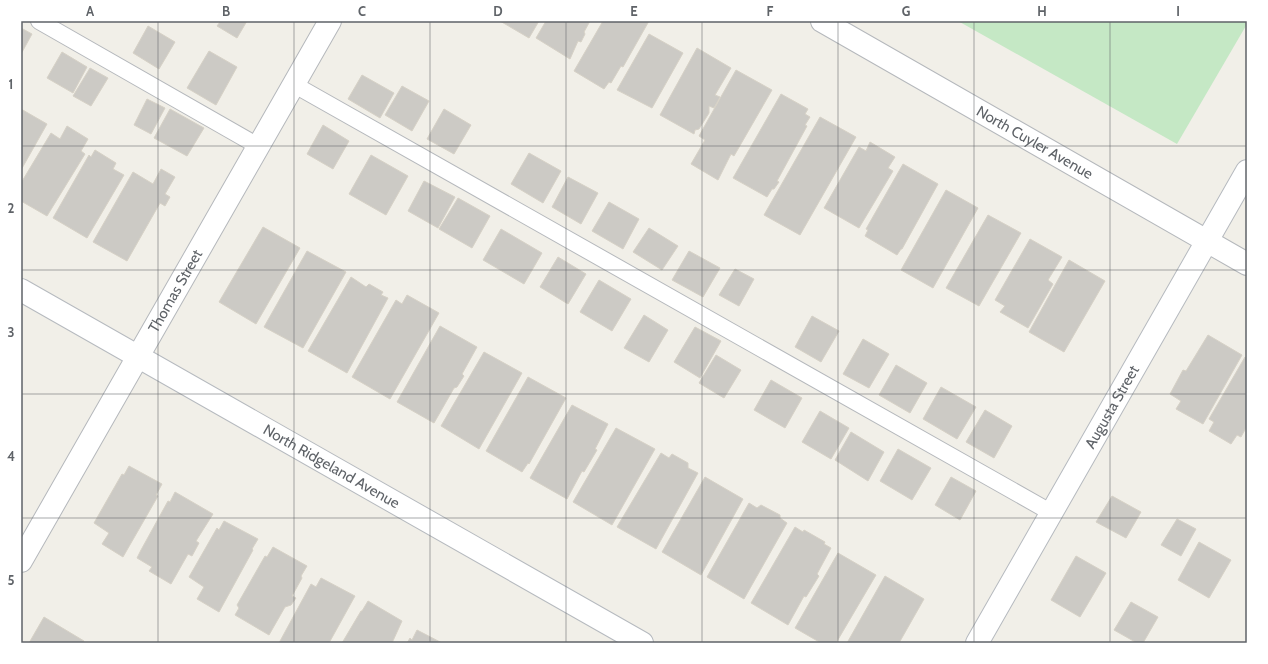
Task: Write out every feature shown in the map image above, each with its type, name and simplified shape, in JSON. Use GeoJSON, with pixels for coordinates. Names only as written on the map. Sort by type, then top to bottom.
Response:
{"type":"FeatureCollection","features":[{"type":"Feature","properties":{"kind":"street","name":"Thomas Street"},"geometry":{"type":"LineString","coordinates":[[21,561],[330,21]]}},
{"type":"Feature","properties":{"kind":"street","name":"North Cuyler Avenue"},"geometry":{"type":"LineString","coordinates":[[822,21],[1247,264]]}},
{"type":"Feature","properties":{"kind":"street","name":"Augusta Street"},"geometry":{"type":"LineString","coordinates":[[977,643],[1247,171]]}},
{"type":"Feature","properties":{"kind":"street","name":"North Ridgeland Avenue"},"geometry":{"type":"LineString","coordinates":[[21,290],[642,643]]}},
{"type":"Feature","properties":{"kind":"lane"},"geometry":{"type":"LineString","coordinates":[[39,21],[258,146]]}},
{"type":"Feature","properties":{"kind":"lane"},"geometry":{"type":"LineString","coordinates":[[293,84],[1052,513]]}},
{"type":"Feature","properties":{"kind":"green space"},"geometry":{"type":"Polygon","coordinates":[[[958,21],[1247,21],[1247,24],[1177,144],[958,21]]]}},
{"type":"Feature","properties":{"kind":"building"},"geometry":{"type":"Polygon","coordinates":[[[218,21],[247,21],[237,38],[217,26],[220,22],[218,21]]]}},
{"type":"Feature","properties":{"kind":"building"},"geometry":{"type":"Polygon","coordinates":[[[500,21],[539,21],[529,38],[500,21]]]}},
{"type":"Feature","properties":{"kind":"building"},"geometry":{"type":"Polygon","coordinates":[[[546,21],[590,21],[581,42],[578,41],[570,59],[536,38],[546,21]]]}},
{"type":"Feature","properties":{"kind":"building"},"geometry":{"type":"Polygon","coordinates":[[[603,21],[649,21],[623,67],[621,66],[611,83],[609,82],[604,89],[574,71],[603,21]]]}},
{"type":"Feature","properties":{"kind":"building"},"geometry":{"type":"Polygon","coordinates":[[[148,26],[175,42],[159,69],[133,53],[148,26]]]}},
{"type":"Feature","properties":{"kind":"building"},"geometry":{"type":"Polygon","coordinates":[[[21,28],[32,34],[21,54],[21,28]]]}},
{"type":"Feature","properties":{"kind":"building"},"geometry":{"type":"Polygon","coordinates":[[[649,34],[683,53],[652,108],[617,90],[649,34]]]}},
{"type":"Feature","properties":{"kind":"building"},"geometry":{"type":"Polygon","coordinates":[[[697,48],[731,68],[715,95],[720,97],[714,108],[709,106],[709,113],[699,129],[695,130],[694,134],[660,115],[697,48]]]}},
{"type":"Feature","properties":{"kind":"building"},"geometry":{"type":"Polygon","coordinates":[[[209,51],[237,67],[216,105],[187,88],[209,51]]]}},
{"type":"Feature","properties":{"kind":"building"},"geometry":{"type":"Polygon","coordinates":[[[62,52],[87,67],[73,93],[47,78],[62,52]]]}},
{"type":"Feature","properties":{"kind":"building"},"geometry":{"type":"Polygon","coordinates":[[[90,68],[108,78],[91,106],[73,96],[90,68]]]}},
{"type":"Feature","properties":{"kind":"building"},"geometry":{"type":"Polygon","coordinates":[[[736,70],[772,90],[734,156],[731,154],[718,180],[691,164],[705,140],[699,136],[736,70]]]}},
{"type":"Feature","properties":{"kind":"building"},"geometry":{"type":"Polygon","coordinates":[[[362,75],[394,93],[380,118],[348,99],[362,75]]]}},
{"type":"Feature","properties":{"kind":"building"},"geometry":{"type":"Polygon","coordinates":[[[402,86],[429,101],[412,131],[385,115],[402,86]]]}},
{"type":"Feature","properties":{"kind":"building"},"geometry":{"type":"Polygon","coordinates":[[[781,94],[808,109],[805,114],[810,117],[805,125],[807,126],[777,181],[779,182],[767,197],[733,178],[781,94]]]}},
{"type":"Feature","properties":{"kind":"building"},"geometry":{"type":"Polygon","coordinates":[[[147,99],[165,108],[151,134],[134,125],[147,99]]]}},
{"type":"Feature","properties":{"kind":"building"},"geometry":{"type":"Polygon","coordinates":[[[21,109],[47,124],[21,170],[21,109]]]}},
{"type":"Feature","properties":{"kind":"building"},"geometry":{"type":"Polygon","coordinates":[[[170,109],[204,128],[187,156],[154,138],[170,109]]]}},
{"type":"Feature","properties":{"kind":"building"},"geometry":{"type":"Polygon","coordinates":[[[444,109],[471,125],[454,154],[427,139],[444,109]]]}},
{"type":"Feature","properties":{"kind":"building"},"geometry":{"type":"Polygon","coordinates":[[[820,117],[856,137],[800,235],[764,215],[820,117]]]}},
{"type":"Feature","properties":{"kind":"building"},"geometry":{"type":"Polygon","coordinates":[[[323,125],[349,141],[333,169],[307,154],[323,125]]]}},
{"type":"Feature","properties":{"kind":"building"},"geometry":{"type":"Polygon","coordinates":[[[67,126],[88,139],[81,151],[85,154],[47,216],[21,201],[21,183],[51,133],[60,139],[67,126]]]}},
{"type":"Feature","properties":{"kind":"building"},"geometry":{"type":"Polygon","coordinates":[[[870,142],[895,157],[888,168],[893,171],[859,228],[824,208],[859,147],[866,151],[870,142]]]}},
{"type":"Feature","properties":{"kind":"building"},"geometry":{"type":"Polygon","coordinates":[[[95,150],[116,163],[113,169],[124,175],[87,238],[53,218],[89,155],[91,157],[95,150]]]}},
{"type":"Feature","properties":{"kind":"building"},"geometry":{"type":"Polygon","coordinates":[[[529,153],[561,171],[543,203],[511,184],[529,153]]]}},
{"type":"Feature","properties":{"kind":"building"},"geometry":{"type":"Polygon","coordinates":[[[371,155],[408,176],[386,215],[349,194],[371,155]]]}},
{"type":"Feature","properties":{"kind":"building"},"geometry":{"type":"Polygon","coordinates":[[[903,164],[938,184],[902,249],[897,255],[865,236],[868,230],[866,229],[903,164]]]}},
{"type":"Feature","properties":{"kind":"building"},"geometry":{"type":"Polygon","coordinates":[[[161,169],[175,177],[165,194],[170,197],[165,206],[160,203],[127,261],[93,242],[133,172],[153,184],[161,169]]]}},
{"type":"Feature","properties":{"kind":"building"},"geometry":{"type":"Polygon","coordinates":[[[568,177],[598,193],[581,224],[552,207],[568,177]]]}},
{"type":"Feature","properties":{"kind":"building"},"geometry":{"type":"Polygon","coordinates":[[[424,181],[455,197],[438,228],[408,211],[424,181]]]}},
{"type":"Feature","properties":{"kind":"building"},"geometry":{"type":"Polygon","coordinates":[[[946,190],[978,208],[933,288],[901,270],[946,190]]]}},
{"type":"Feature","properties":{"kind":"building"},"geometry":{"type":"Polygon","coordinates":[[[458,198],[490,216],[472,248],[439,229],[458,198]]]}},
{"type":"Feature","properties":{"kind":"building"},"geometry":{"type":"Polygon","coordinates":[[[609,202],[639,219],[623,249],[592,231],[609,202]]]}},
{"type":"Feature","properties":{"kind":"building"},"geometry":{"type":"Polygon","coordinates":[[[988,215],[1021,233],[979,306],[946,288],[988,215]]]}},
{"type":"Feature","properties":{"kind":"building"},"geometry":{"type":"Polygon","coordinates":[[[263,227],[300,248],[256,324],[219,302],[263,227]]]}},
{"type":"Feature","properties":{"kind":"building"},"geometry":{"type":"Polygon","coordinates":[[[649,228],[678,246],[662,270],[633,252],[649,228]]]}},
{"type":"Feature","properties":{"kind":"building"},"geometry":{"type":"Polygon","coordinates":[[[501,229],[542,253],[524,284],[483,260],[501,229]]]}},
{"type":"Feature","properties":{"kind":"building"},"geometry":{"type":"Polygon","coordinates":[[[1030,239],[1062,257],[1048,280],[1053,284],[1028,328],[1000,312],[1005,306],[995,300],[1030,239]]]}},
{"type":"Feature","properties":{"kind":"building"},"geometry":{"type":"Polygon","coordinates":[[[307,251],[346,272],[303,348],[264,327],[307,251]]]}},
{"type":"Feature","properties":{"kind":"building"},"geometry":{"type":"Polygon","coordinates":[[[689,251],[720,268],[703,297],[672,280],[689,251]]]}},
{"type":"Feature","properties":{"kind":"building"},"geometry":{"type":"Polygon","coordinates":[[[558,257],[586,274],[568,304],[540,287],[558,257]]]}},
{"type":"Feature","properties":{"kind":"building"},"geometry":{"type":"Polygon","coordinates":[[[1069,260],[1105,281],[1064,352],[1029,332],[1069,260]]]}},
{"type":"Feature","properties":{"kind":"building"},"geometry":{"type":"Polygon","coordinates":[[[735,269],[754,279],[739,306],[719,295],[735,269]]]}},
{"type":"Feature","properties":{"kind":"building"},"geometry":{"type":"Polygon","coordinates":[[[351,277],[366,287],[369,284],[383,292],[381,295],[388,298],[347,373],[308,351],[351,277]]]}},
{"type":"Feature","properties":{"kind":"building"},"geometry":{"type":"Polygon","coordinates":[[[599,280],[631,299],[612,331],[580,312],[599,280]]]}},
{"type":"Feature","properties":{"kind":"building"},"geometry":{"type":"Polygon","coordinates":[[[407,295],[439,313],[390,399],[352,377],[396,300],[402,304],[407,295]]]}},
{"type":"Feature","properties":{"kind":"building"},"geometry":{"type":"Polygon","coordinates":[[[644,315],[668,330],[649,362],[624,348],[644,315]]]}},
{"type":"Feature","properties":{"kind":"building"},"geometry":{"type":"Polygon","coordinates":[[[812,316],[839,331],[821,362],[795,347],[812,316]]]}},
{"type":"Feature","properties":{"kind":"building"},"geometry":{"type":"Polygon","coordinates":[[[440,326],[477,347],[462,374],[464,376],[457,387],[454,388],[434,423],[397,402],[440,326]]]}},
{"type":"Feature","properties":{"kind":"building"},"geometry":{"type":"Polygon","coordinates":[[[695,327],[721,341],[700,378],[674,362],[695,327]]]}},
{"type":"Feature","properties":{"kind":"building"},"geometry":{"type":"Polygon","coordinates":[[[1208,335],[1242,355],[1203,424],[1176,409],[1181,401],[1170,394],[1183,370],[1186,371],[1208,335]]]}},
{"type":"Feature","properties":{"kind":"building"},"geometry":{"type":"Polygon","coordinates":[[[863,339],[889,354],[869,388],[843,374],[863,339]]]}},
{"type":"Feature","properties":{"kind":"building"},"geometry":{"type":"Polygon","coordinates":[[[484,352],[522,373],[479,449],[441,426],[484,352]]]}},
{"type":"Feature","properties":{"kind":"building"},"geometry":{"type":"Polygon","coordinates":[[[716,355],[741,370],[724,398],[699,383],[716,355]]]}},
{"type":"Feature","properties":{"kind":"building"},"geometry":{"type":"Polygon","coordinates":[[[1245,357],[1247,358],[1247,426],[1241,437],[1237,435],[1231,444],[1209,431],[1214,422],[1209,419],[1245,357]]]}},
{"type":"Feature","properties":{"kind":"building"},"geometry":{"type":"Polygon","coordinates":[[[896,365],[927,383],[910,413],[879,395],[896,365]]]}},
{"type":"Feature","properties":{"kind":"building"},"geometry":{"type":"Polygon","coordinates":[[[528,377],[566,398],[529,464],[528,463],[522,472],[486,451],[528,377]]]}},
{"type":"Feature","properties":{"kind":"building"},"geometry":{"type":"Polygon","coordinates":[[[771,380],[802,398],[785,428],[754,410],[771,380]]]}},
{"type":"Feature","properties":{"kind":"building"},"geometry":{"type":"Polygon","coordinates":[[[941,387],[976,407],[957,439],[923,419],[941,387]]]}},
{"type":"Feature","properties":{"kind":"building"},"geometry":{"type":"Polygon","coordinates":[[[572,405],[608,424],[595,449],[597,450],[584,472],[582,471],[567,499],[530,478],[572,405]]]}},
{"type":"Feature","properties":{"kind":"building"},"geometry":{"type":"Polygon","coordinates":[[[985,410],[1012,426],[994,458],[966,442],[985,410]]]}},
{"type":"Feature","properties":{"kind":"building"},"geometry":{"type":"Polygon","coordinates":[[[820,411],[849,428],[831,459],[802,442],[820,411]]]}},
{"type":"Feature","properties":{"kind":"building"},"geometry":{"type":"Polygon","coordinates":[[[616,428],[655,449],[612,525],[573,502],[616,428]]]}},
{"type":"Feature","properties":{"kind":"building"},"geometry":{"type":"Polygon","coordinates":[[[851,432],[884,452],[868,481],[835,460],[851,432]]]}},
{"type":"Feature","properties":{"kind":"building"},"geometry":{"type":"Polygon","coordinates":[[[898,449],[931,468],[912,500],[880,481],[898,449]]]}},
{"type":"Feature","properties":{"kind":"building"},"geometry":{"type":"Polygon","coordinates":[[[661,453],[669,458],[672,454],[688,463],[688,468],[698,473],[656,549],[617,527],[661,453]]]}},
{"type":"Feature","properties":{"kind":"building"},"geometry":{"type":"Polygon","coordinates":[[[129,466],[162,484],[156,495],[158,496],[123,557],[102,544],[109,533],[94,523],[122,474],[124,475],[129,466]]]}},
{"type":"Feature","properties":{"kind":"building"},"geometry":{"type":"Polygon","coordinates":[[[705,477],[743,499],[701,575],[662,552],[705,477]]]}},
{"type":"Feature","properties":{"kind":"building"},"geometry":{"type":"Polygon","coordinates":[[[951,477],[976,491],[960,520],[935,505],[951,477]]]}},
{"type":"Feature","properties":{"kind":"building"},"geometry":{"type":"Polygon","coordinates":[[[175,492],[213,514],[196,541],[199,543],[192,556],[188,554],[171,584],[149,571],[152,567],[137,558],[168,501],[170,502],[175,492]]]}},
{"type":"Feature","properties":{"kind":"building"},"geometry":{"type":"Polygon","coordinates":[[[1112,496],[1141,512],[1126,538],[1096,522],[1112,496]]]}},
{"type":"Feature","properties":{"kind":"building"},"geometry":{"type":"Polygon","coordinates":[[[749,503],[757,508],[761,505],[780,515],[780,518],[787,523],[744,599],[707,577],[749,503]]]}},
{"type":"Feature","properties":{"kind":"building"},"geometry":{"type":"Polygon","coordinates":[[[1177,519],[1196,529],[1181,556],[1161,545],[1177,519]]]}},
{"type":"Feature","properties":{"kind":"building"},"geometry":{"type":"Polygon","coordinates":[[[224,521],[258,539],[219,612],[197,599],[204,587],[189,577],[217,528],[219,530],[224,521]]]}},
{"type":"Feature","properties":{"kind":"building"},"geometry":{"type":"Polygon","coordinates":[[[795,527],[803,532],[804,530],[825,542],[824,544],[831,548],[817,574],[819,576],[806,597],[804,596],[788,625],[751,603],[795,527]]]}},
{"type":"Feature","properties":{"kind":"building"},"geometry":{"type":"Polygon","coordinates":[[[1199,542],[1231,560],[1209,598],[1178,580],[1199,542]]]}},
{"type":"Feature","properties":{"kind":"building"},"geometry":{"type":"Polygon","coordinates":[[[273,547],[307,566],[292,596],[296,598],[291,605],[285,607],[269,635],[235,615],[239,608],[237,605],[265,556],[267,557],[273,547]]]}},
{"type":"Feature","properties":{"kind":"building"},"geometry":{"type":"Polygon","coordinates":[[[838,553],[876,575],[836,643],[821,643],[795,628],[838,553]]]}},
{"type":"Feature","properties":{"kind":"building"},"geometry":{"type":"Polygon","coordinates":[[[1076,556],[1106,573],[1080,617],[1051,600],[1076,556]]]}},
{"type":"Feature","properties":{"kind":"building"},"geometry":{"type":"Polygon","coordinates":[[[885,576],[924,599],[899,643],[847,643],[885,576]]]}},
{"type":"Feature","properties":{"kind":"building"},"geometry":{"type":"Polygon","coordinates":[[[321,578],[355,596],[329,643],[279,643],[311,584],[316,587],[321,578]]]}},
{"type":"Feature","properties":{"kind":"building"},"geometry":{"type":"Polygon","coordinates":[[[368,601],[402,621],[392,643],[342,643],[361,611],[368,601]]]}},
{"type":"Feature","properties":{"kind":"building"},"geometry":{"type":"Polygon","coordinates":[[[1131,602],[1158,617],[1143,643],[1137,643],[1114,630],[1131,602]]]}},
{"type":"Feature","properties":{"kind":"building"},"geometry":{"type":"Polygon","coordinates":[[[44,617],[84,641],[83,643],[29,643],[44,617]]]}},
{"type":"Feature","properties":{"kind":"building"},"geometry":{"type":"Polygon","coordinates":[[[417,630],[442,643],[407,643],[410,638],[412,640],[417,630]]]}}]}
